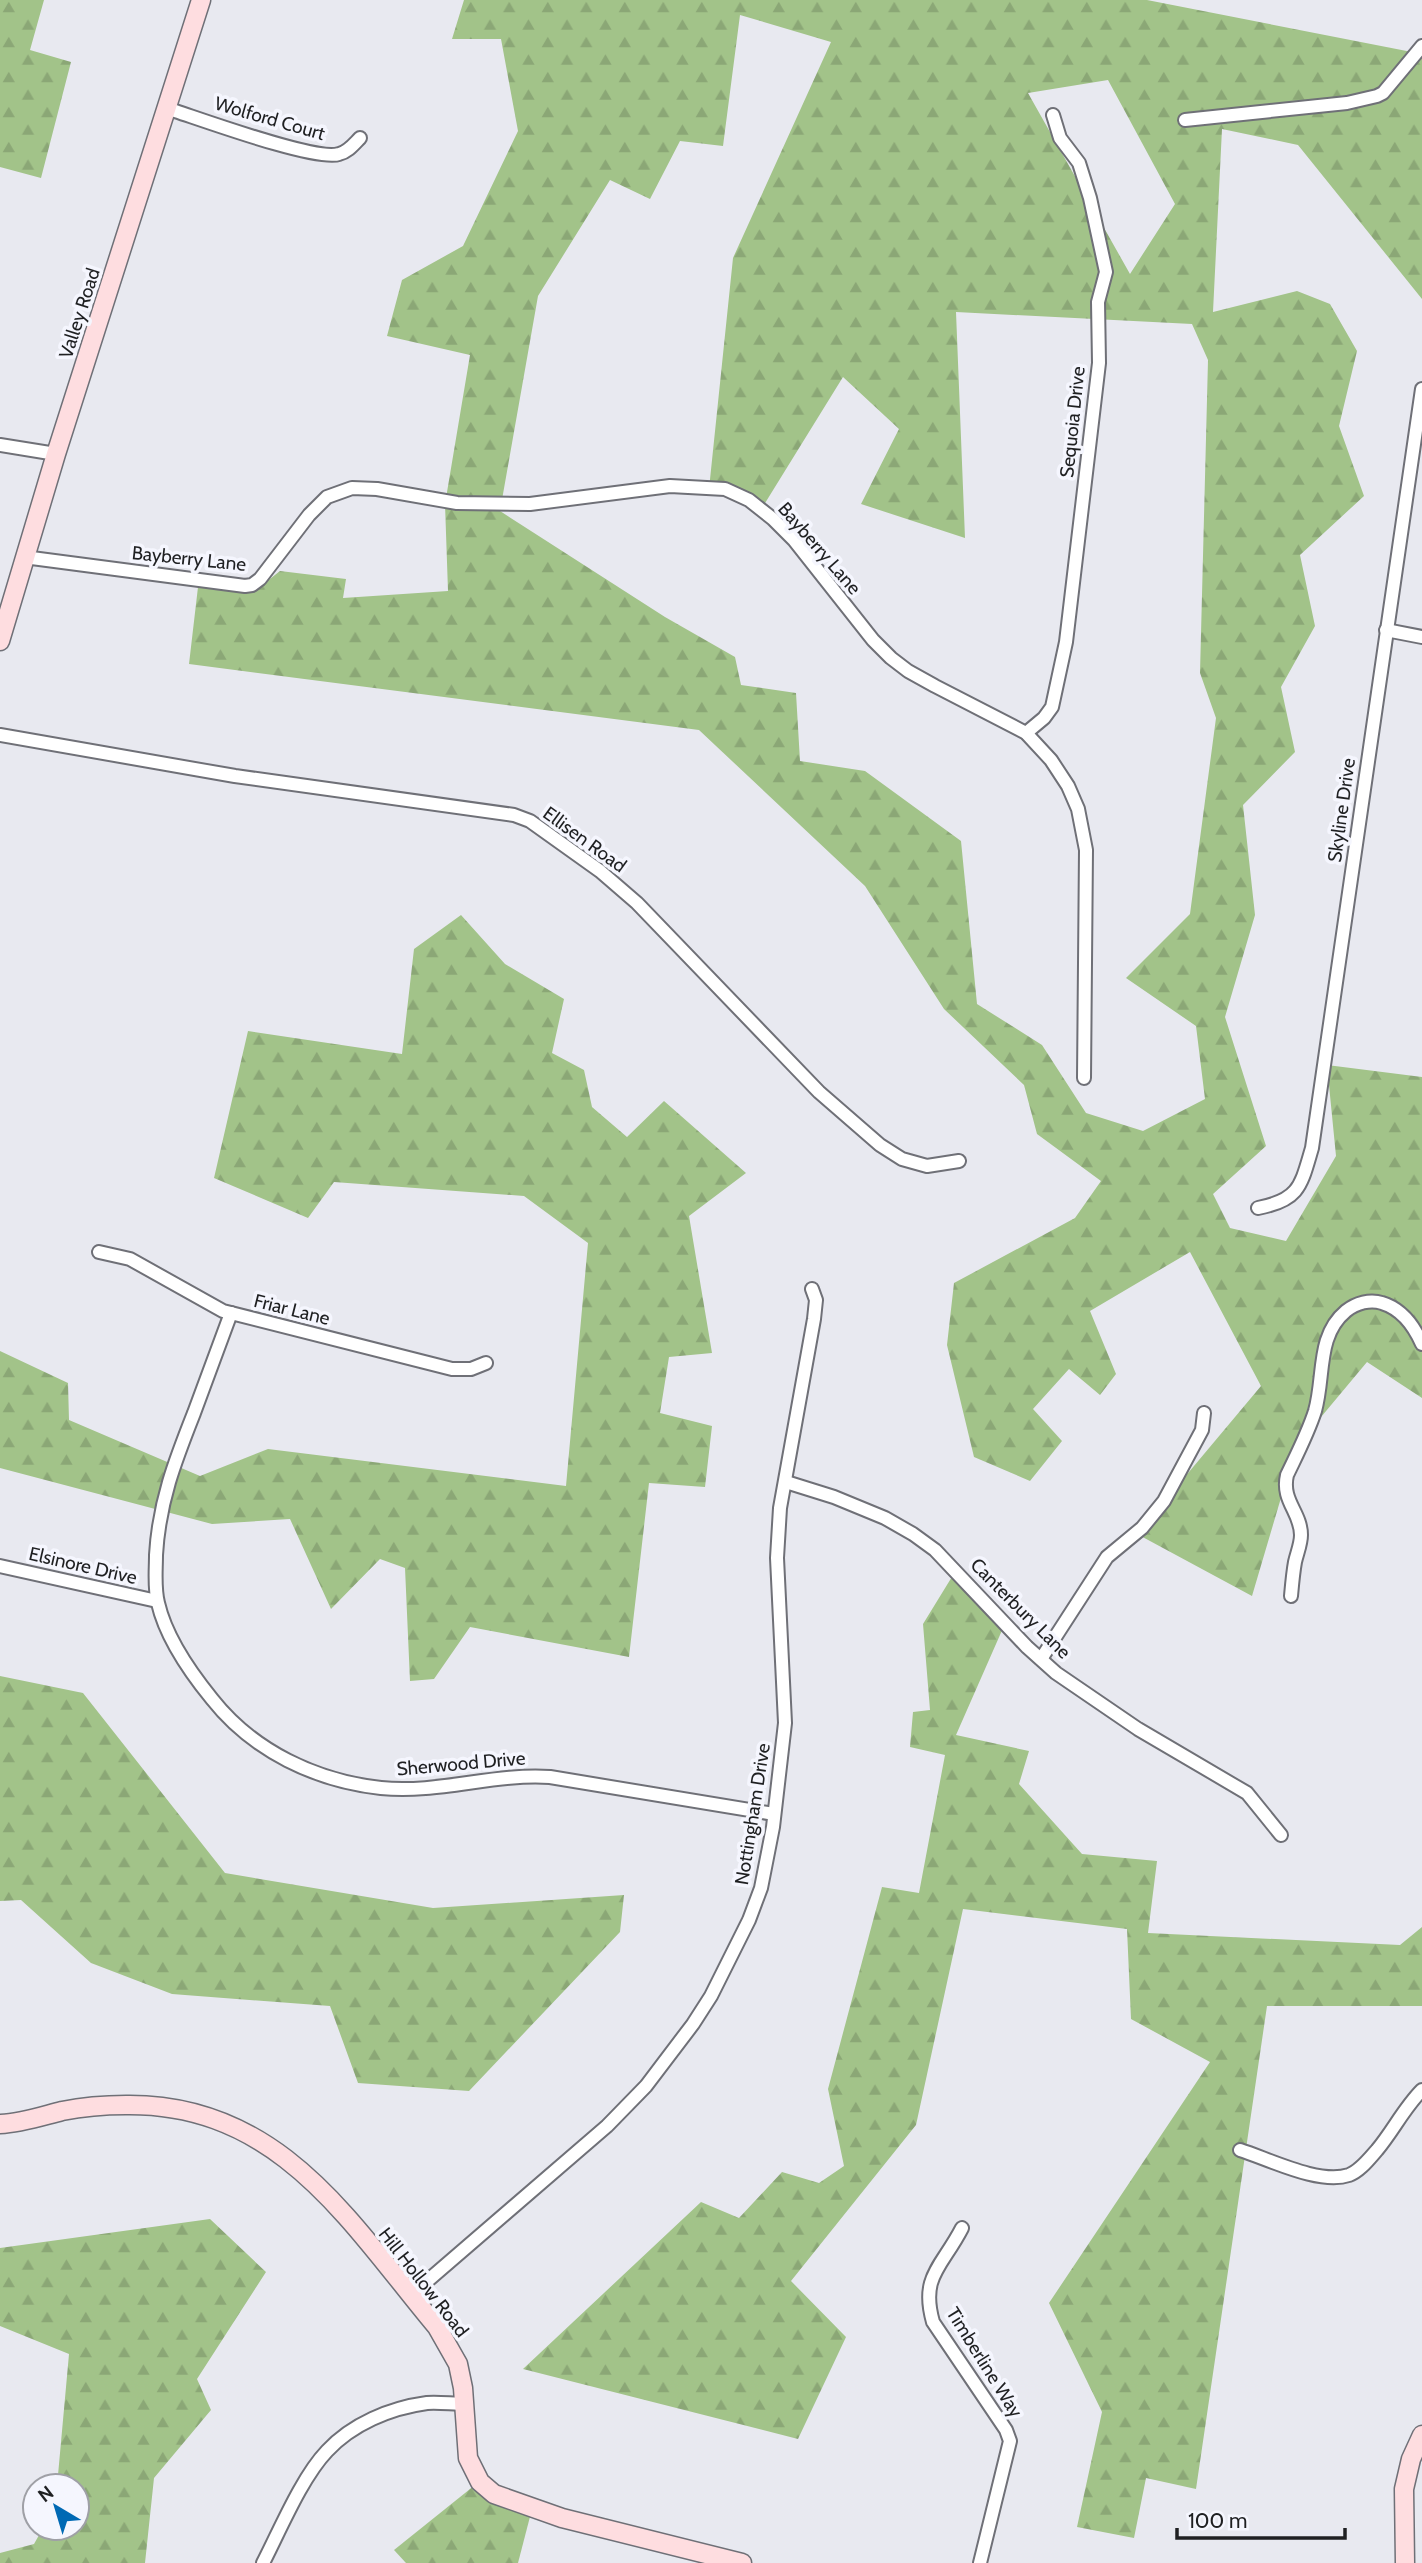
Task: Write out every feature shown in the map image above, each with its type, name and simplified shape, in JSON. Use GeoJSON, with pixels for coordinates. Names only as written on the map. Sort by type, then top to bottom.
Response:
{"type":"FeatureCollection","features":[{"type":"Feature","properties":{"kind":"street","name":"Valley Road"},"geometry":{"type":"LineString","coordinates":[[0,641],[56,454],[201,0]]}},
{"type":"Feature","properties":{"kind":"street"},"geometry":{"type":"LineString","coordinates":[[1185,120],[1347,103],[1377,96],[1383,93],[1422,46]]}},
{"type":"Feature","properties":{"kind":"street","name":"Wolford Court"},"geometry":{"type":"LineString","coordinates":[[166,107],[267,141],[321,154],[337,155],[360,138]]}},
{"type":"Feature","properties":{"kind":"street","name":"Sequoia Drive"},"geometry":{"type":"LineString","coordinates":[[1026,733],[1044,718],[1052,707],[1066,642],[1099,363],[1098,302],[1106,272],[1090,198],[1079,163],[1060,138],[1053,115]]}},
{"type":"Feature","properties":{"kind":"street","name":"Skyline Drive"},"geometry":{"type":"LineString","coordinates":[[1258,1208],[1279,1204],[1293,1196],[1301,1186],[1312,1148],[1422,388]]}},
{"type":"Feature","properties":{"kind":"street"},"geometry":{"type":"LineString","coordinates":[[0,445],[56,454]]}},
{"type":"Feature","properties":{"kind":"street","name":"Bayberry Lane"},"geometry":{"type":"LineString","coordinates":[[24,557],[245,586],[260,579],[309,515],[327,497],[352,488],[377,489],[457,503],[530,504],[670,486],[726,489],[749,500],[793,540],[891,659],[935,687],[1026,733],[1051,760],[1068,786],[1084,834],[1088,882],[1084,1078]]}},
{"type":"Feature","properties":{"kind":"street"},"geometry":{"type":"LineString","coordinates":[[1386,630],[1422,637]]}},
{"type":"Feature","properties":{"kind":"street","name":"Ellisen Road"},"geometry":{"type":"LineString","coordinates":[[0,735],[236,776],[514,816],[530,821],[600,871],[636,903],[819,1092],[880,1145],[902,1159],[927,1166],[959,1161]]}},
{"type":"Feature","properties":{"kind":"street","name":"Friar Lane"},"geometry":{"type":"LineString","coordinates":[[99,1252],[130,1259],[223,1311],[452,1369],[471,1369],[486,1363]]}},
{"type":"Feature","properties":{"kind":"street","name":"Nottingham Drive"},"geometry":{"type":"LineString","coordinates":[[411,2295],[607,2126],[646,2086],[711,1996],[749,1920],[761,1888],[774,1814],[785,1724],[778,1558],[780,1508],[814,1319],[816,1300],[812,1289]]}},
{"type":"Feature","properties":{"kind":"street"},"geometry":{"type":"LineString","coordinates":[[1291,1596],[1295,1562],[1302,1537],[1284,1486],[1315,1408],[1324,1349],[1330,1329],[1352,1306],[1374,1301],[1396,1310],[1409,1321],[1422,1344]]}},
{"type":"Feature","properties":{"kind":"street","name":"Sherwood Drive"},"geometry":{"type":"LineString","coordinates":[[231,1313],[167,1483],[158,1524],[155,1580],[163,1620],[185,1661],[227,1718],[257,1744],[275,1755],[309,1770],[357,1784],[383,1788],[466,1784],[529,1776],[551,1777],[774,1814]]}},
{"type":"Feature","properties":{"kind":"street"},"geometry":{"type":"LineString","coordinates":[[1041,1659],[1108,1558],[1142,1528],[1164,1501],[1202,1430],[1204,1413]]}},
{"type":"Feature","properties":{"kind":"street","name":"Canterbury Lane"},"geometry":{"type":"LineString","coordinates":[[786,1482],[834,1497],[885,1518],[913,1534],[935,1550],[1056,1673],[1138,1729],[1247,1793],[1281,1835]]}},
{"type":"Feature","properties":{"kind":"street","name":"Elsinore Drive"},"geometry":{"type":"LineString","coordinates":[[0,1566],[158,1601]]}},
{"type":"Feature","properties":{"kind":"street"},"geometry":{"type":"LineString","coordinates":[[1240,2150],[1309,2174],[1324,2177],[1347,2176],[1359,2170],[1378,2148],[1408,2104],[1422,2090]]}},
{"type":"Feature","properties":{"kind":"street","name":"Hill Hollow Road"},"geometry":{"type":"LineString","coordinates":[[0,2124],[67,2110],[125,2105],[164,2107],[194,2113],[264,2142],[290,2160],[323,2190],[450,2346],[458,2364],[465,2404],[468,2458],[480,2482],[494,2494],[562,2518],[742,2563]]}},
{"type":"Feature","properties":{"kind":"street","name":"Timberline Way"},"geometry":{"type":"LineString","coordinates":[[962,2228],[930,2280],[927,2302],[933,2322],[1006,2430],[1010,2441],[980,2563]]}},
{"type":"Feature","properties":{"kind":"street"},"geometry":{"type":"LineString","coordinates":[[263,2563],[300,2491],[326,2452],[356,2426],[397,2410],[428,2403],[465,2404]]}},
{"type":"Feature","properties":{"kind":"street"},"geometry":{"type":"LineString","coordinates":[[1405,2563],[1404,2489],[1411,2459],[1422,2435]]}},
{"type":"Feature","properties":{"kind":"green space"},"geometry":{"type":"Polygon","coordinates":[[[0,0],[44,0],[30,50],[71,62],[41,178],[0,167],[0,0]]]}},
{"type":"Feature","properties":{"kind":"green space"},"geometry":{"type":"Polygon","coordinates":[[[464,0],[1147,0],[1422,54],[1422,299],[1298,145],[1222,129],[1213,312],[1297,291],[1330,304],[1357,351],[1339,426],[1364,496],[1300,555],[1315,626],[1281,687],[1295,752],[1243,805],[1255,915],[1225,1017],[1266,1146],[1213,1194],[1230,1228],[1286,1241],[1336,1156],[1327,1065],[1422,1077],[1422,1398],[1367,1362],[1296,1447],[1252,1596],[1137,1534],[1261,1386],[1190,1252],[1090,1311],[1116,1374],[1100,1395],[1069,1369],[1033,1409],[1062,1441],[1030,1481],[974,1457],[947,1345],[954,1283],[1075,1218],[1101,1181],[1037,1134],[1024,1085],[944,1009],[865,886],[699,730],[189,664],[198,587],[252,593],[280,571],[346,579],[343,598],[448,591],[445,504],[470,355],[387,336],[402,280],[463,246],[518,131],[501,39],[452,39],[464,0]],[[740,15],[723,146],[680,141],[650,199],[610,180],[538,296],[500,511],[665,617],[735,657],[741,685],[796,693],[800,761],[865,771],[961,841],[977,1004],[1042,1045],[1086,1113],[1143,1131],[1205,1099],[1196,1026],[1126,978],[1190,914],[1216,718],[1200,673],[1208,360],[1192,324],[956,312],[965,538],[861,504],[899,429],[843,377],[762,508],[709,489],[733,258],[831,42],[740,15]],[[1108,80],[1028,93],[1130,274],[1175,204],[1108,80]]]}},
{"type":"Feature","properties":{"kind":"green space"},"geometry":{"type":"Polygon","coordinates":[[[461,915],[505,964],[564,999],[552,1053],[584,1070],[592,1107],[627,1137],[664,1101],[746,1173],[689,1216],[712,1353],[669,1357],[660,1413],[712,1426],[705,1487],[649,1483],[629,1657],[470,1627],[434,1679],[410,1681],[405,1568],[380,1559],[331,1609],[290,1519],[212,1524],[0,1468],[0,1351],[68,1383],[69,1420],[200,1476],[268,1449],[566,1486],[588,1243],[524,1196],[334,1182],[308,1218],[214,1178],[248,1031],[402,1054],[414,949],[461,915]]]}},
{"type":"Feature","properties":{"kind":"green space"},"geometry":{"type":"Polygon","coordinates":[[[958,1567],[1007,1619],[956,1735],[1029,1751],[1019,1784],[1082,1854],[1157,1861],[1148,1933],[1400,1945],[1422,1927],[1422,2006],[1267,2006],[1196,2489],[1146,2478],[1134,2538],[1077,2527],[1102,2412],[1049,2303],[1210,2062],[1131,2019],[1127,1929],[963,1909],[916,2125],[791,2281],[846,2337],[798,2439],[523,2369],[701,2202],[739,2218],[782,2172],[819,2183],[844,2166],[828,2089],[882,1887],[919,1893],[945,1755],[910,1747],[913,1712],[930,1710],[923,1624],[958,1567]]]}},
{"type":"Feature","properties":{"kind":"green space"},"geometry":{"type":"Polygon","coordinates":[[[0,1676],[83,1693],[225,1873],[433,1908],[624,1895],[620,1932],[469,2091],[358,2083],[330,2006],[172,1994],[91,1963],[21,1900],[0,1901],[0,1676]]]}},
{"type":"Feature","properties":{"kind":"green space"},"geometry":{"type":"Polygon","coordinates":[[[210,2219],[266,2272],[197,2379],[211,2410],[154,2478],[145,2563],[0,2563],[0,2553],[35,2542],[91,2542],[91,2472],[58,2472],[69,2354],[0,2326],[0,2248],[210,2219]]]}},
{"type":"Feature","properties":{"kind":"green space"},"geometry":{"type":"Polygon","coordinates":[[[480,2481],[532,2509],[518,2563],[406,2563],[394,2550],[480,2481]]]}}]}
